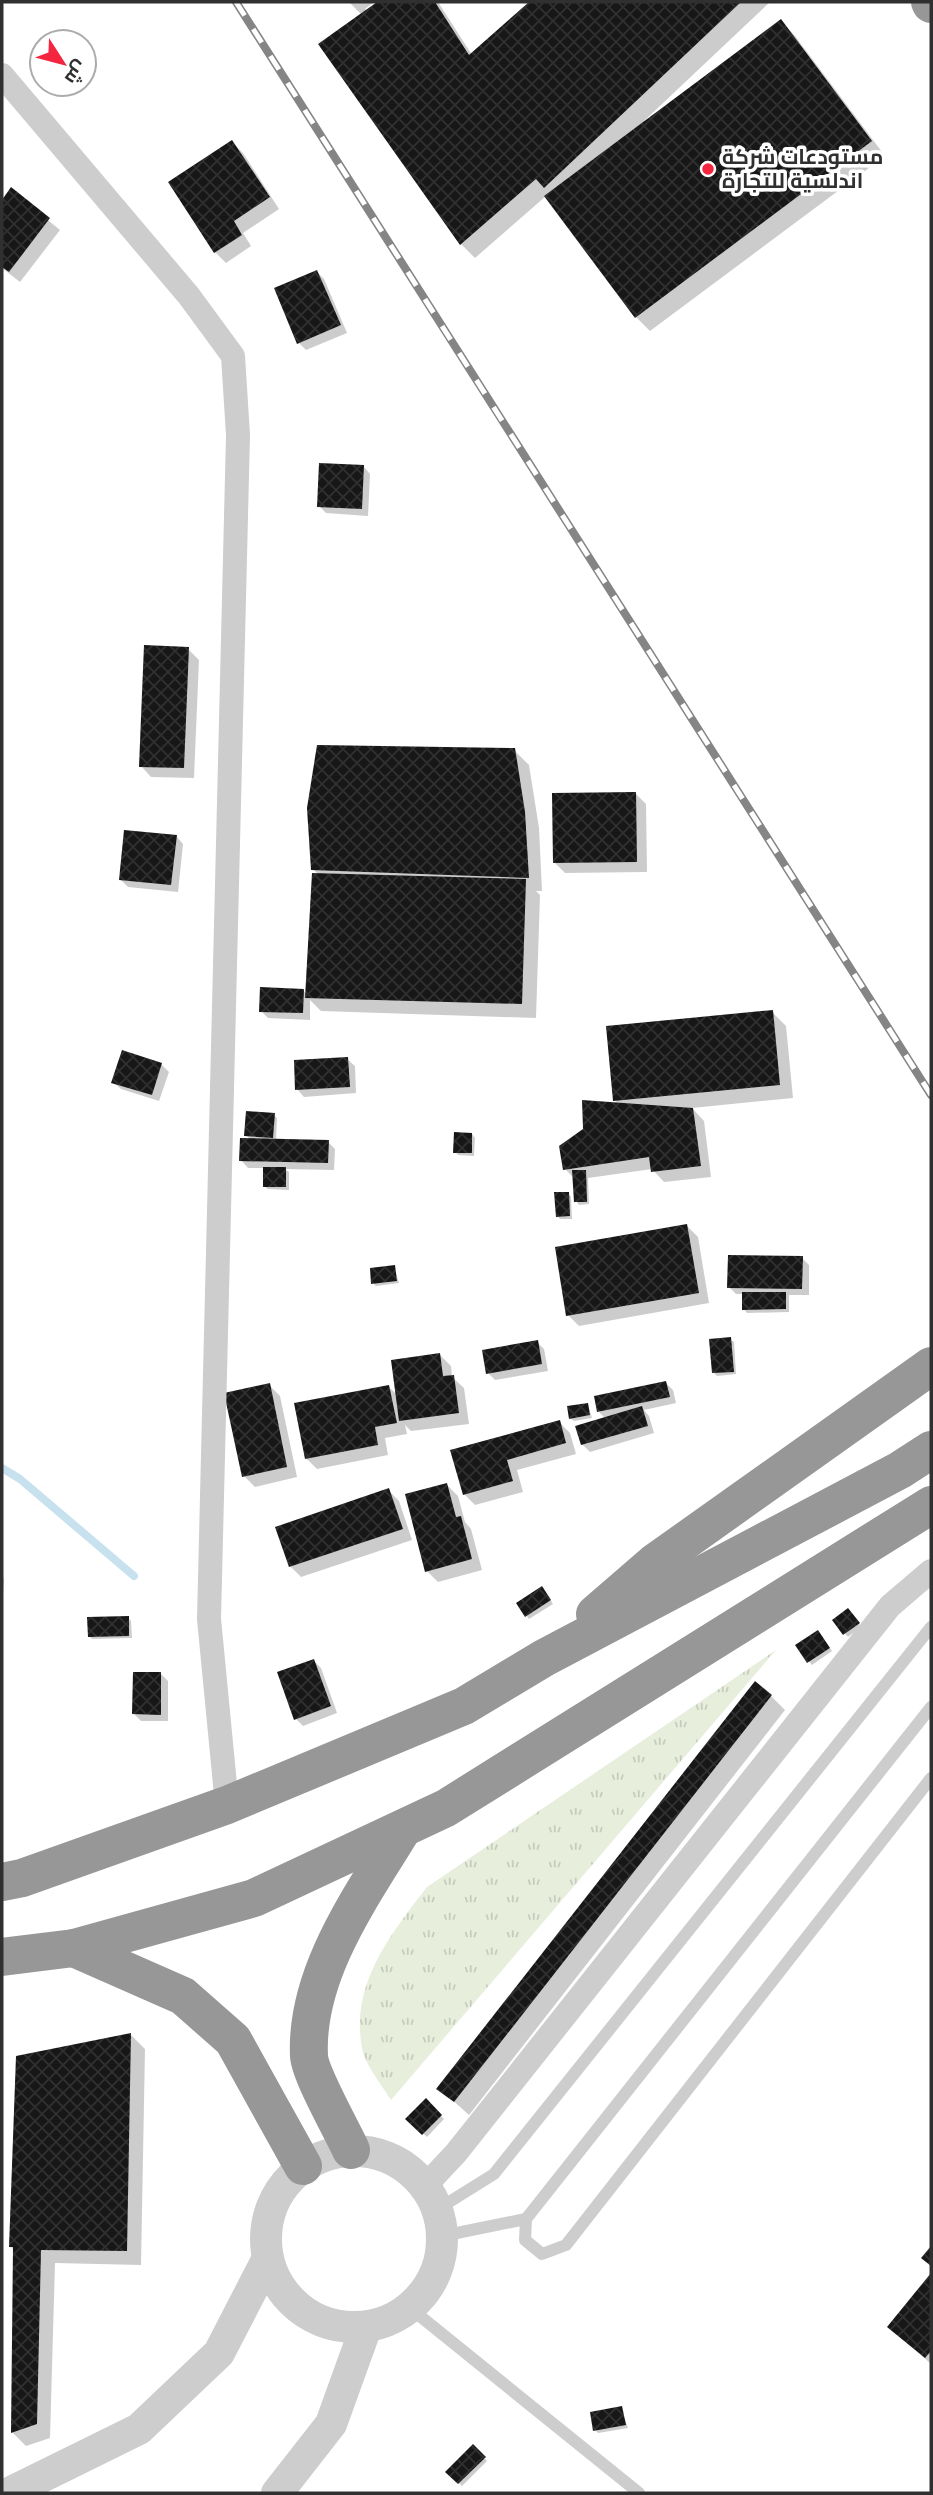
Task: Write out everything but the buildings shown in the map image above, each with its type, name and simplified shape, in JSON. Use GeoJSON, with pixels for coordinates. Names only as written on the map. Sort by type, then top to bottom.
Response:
{"type":"FeatureCollection","features":[{"type":"Feature","properties":{"kind":"highway"},"geometry":{"type":"LineString","coordinates":[[544,1658],[654,1563],[931,1366]]}},
{"type":"Feature","properties":{"kind":"highway"},"geometry":{"type":"LineString","coordinates":[[2,1882],[22,1878],[227,1805],[464,1706],[544,1658],[900,1470],[931,1450]]}},
{"type":"Feature","properties":{"kind":"highway"},"geometry":{"type":"LineString","coordinates":[[2,1957],[74,1948],[254,1898],[402,1830],[446,1808],[931,1505]]}},
{"type":"Feature","properties":{"kind":"highway"},"geometry":{"type":"LineString","coordinates":[[351,2150],[309,2059],[316,1991],[353,1909],[402,1830]]}},
{"type":"Feature","properties":{"kind":"highway"},"geometry":{"type":"LineString","coordinates":[[74,1948],[183,1996],[233,2040],[303,2166]]}},
{"type":"Feature","properties":{"kind":"street"},"geometry":{"type":"LineString","coordinates":[[2,75],[189,296],[233,356],[238,435],[209,1619],[227,1805]]}},
{"type":"Feature","properties":{"kind":"street"},"geometry":{"type":"LineString","coordinates":[[435,2210],[405,2166],[379,2154],[351,2150],[326,2154],[303,2166],[283,2185],[271,2208],[265,2234],[267,2260],[277,2284],[293,2305],[315,2319],[340,2327],[366,2327],[389,2320],[410,2308],[428,2287],[439,2263],[435,2210],[456,2153],[890,1606],[931,1571]]}},
{"type":"Feature","properties":{"kind":"street"},"geometry":{"type":"LineString","coordinates":[[9,2493],[139,2429],[219,2353],[267,2260]]}},
{"type":"Feature","properties":{"kind":"street"},"geometry":{"type":"LineString","coordinates":[[277,2493],[331,2424],[366,2327]]}},
{"type":"Feature","properties":{"kind":"lane"},"geometry":{"type":"LineString","coordinates":[[435,2210],[494,2174],[931,1626]]}},
{"type":"Feature","properties":{"kind":"lane"},"geometry":{"type":"LineString","coordinates":[[931,1707],[526,2219],[525,2240],[542,2254],[566,2245],[931,1778]]}},
{"type":"Feature","properties":{"kind":"lane"},"geometry":{"type":"LineString","coordinates":[[435,2210],[526,2219]]}},
{"type":"Feature","properties":{"kind":"lane"},"geometry":{"type":"LineString","coordinates":[[410,2308],[639,2493]]}},
{"type":"Feature","properties":{"kind":"green space"},"geometry":{"type":"Polygon","coordinates":[[[776,1650],[391,2100],[370,2068],[362,2048],[362,2002],[376,1961],[427,1887],[776,1650]]]}},
{"type":"Feature","properties":{"kind":"waterway"},"geometry":{"type":"LineString","coordinates":[[2,1468],[20,1479],[134,1576]]}},
{"type":"Feature","properties":{"kind":"railway"},"geometry":{"type":"LineString","coordinates":[[236,2],[931,1095]]}},
{"type":"Feature","properties":{"kind":"place","name":"مستودعات شركة اندلسية للتجارة"},"geometry":{"type":"Point","coordinates":[708,169]}}]}
